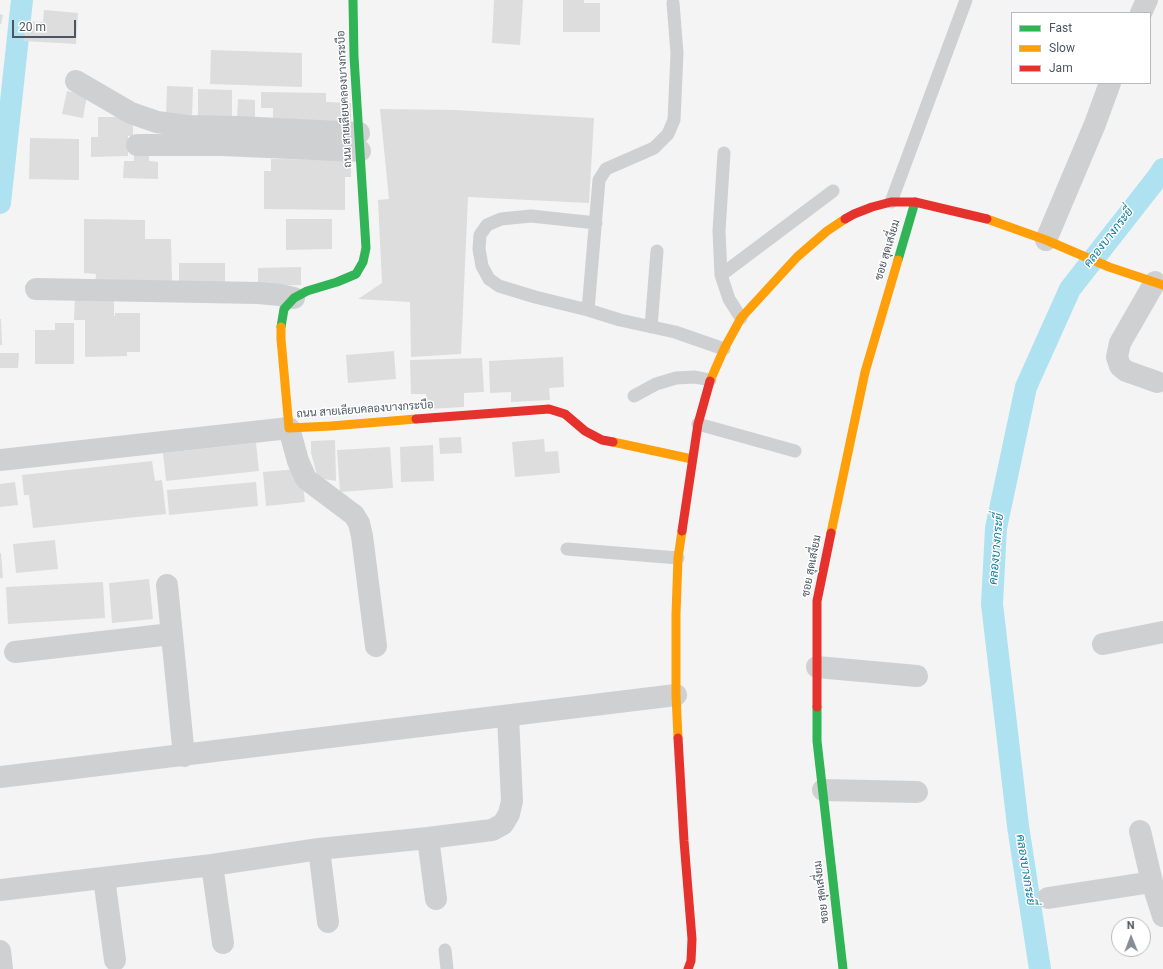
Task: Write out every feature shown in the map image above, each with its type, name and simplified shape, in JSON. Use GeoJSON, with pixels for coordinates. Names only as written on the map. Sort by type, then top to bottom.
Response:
{"type":"FeatureCollection","features":[{"type":"Feature","properties":{"kind":"street","name":"ถนน สายเลียบคลองบางกระบือ"},"geometry":{"type":"LineString","coordinates":[[353,0],[354,57],[366,248],[363,262],[356,274],[337,282],[306,291],[294,298],[284,309],[281,323],[281,339],[289,428],[548,409],[565,414],[584,431],[602,440],[692,459]]}},
{"type":"Feature","properties":{"kind":"street"},"geometry":{"type":"LineString","coordinates":[[1141,12],[1146,0]]}},
{"type":"Feature","properties":{"kind":"street"},"geometry":{"type":"LineString","coordinates":[[76,81],[131,113],[157,122],[187,126],[238,127],[360,142]]}},
{"type":"Feature","properties":{"kind":"street"},"geometry":{"type":"LineString","coordinates":[[1046,240],[1095,124],[1110,84]]}},
{"type":"Feature","properties":{"kind":"street"},"geometry":{"type":"LineString","coordinates":[[137,145],[360,142]]}},
{"type":"Feature","properties":{"kind":"street"},"geometry":{"type":"LineString","coordinates":[[688,969],[691,961],[692,939],[684,841],[676,696],[678,558],[698,424],[710,380],[724,349],[741,318],[797,257],[826,231],[854,214],[872,207],[891,202],[915,202],[984,218],[1046,240],[1109,267],[1159,283],[1120,343],[1118,357],[1120,366],[1126,371],[1157,382]]}},
{"type":"Feature","properties":{"kind":"street","name":"ซอย สุดเสงี่ยม"},"geometry":{"type":"LineString","coordinates":[[843,969],[817,741],[817,601],[865,372],[915,202]]}},
{"type":"Feature","properties":{"kind":"street"},"geometry":{"type":"LineString","coordinates":[[36,289],[258,293],[294,298]]}},
{"type":"Feature","properties":{"kind":"street"},"geometry":{"type":"LineString","coordinates":[[0,460],[289,428],[298,461],[306,479],[354,515],[359,523],[376,646]]}},
{"type":"Feature","properties":{"kind":"street"},"geometry":{"type":"LineString","coordinates":[[167,585],[184,756]]}},
{"type":"Feature","properties":{"kind":"street"},"geometry":{"type":"LineString","coordinates":[[1103,644],[1163,632]]}},
{"type":"Feature","properties":{"kind":"street"},"geometry":{"type":"LineString","coordinates":[[15,652],[171,634]]}},
{"type":"Feature","properties":{"kind":"street"},"geometry":{"type":"LineString","coordinates":[[817,667],[917,676]]}},
{"type":"Feature","properties":{"kind":"street"},"geometry":{"type":"LineString","coordinates":[[0,777],[676,696]]}},
{"type":"Feature","properties":{"kind":"street"},"geometry":{"type":"LineString","coordinates":[[0,890],[212,865],[319,849],[492,830],[503,824],[509,814],[512,801],[508,716]]}},
{"type":"Feature","properties":{"kind":"street"},"geometry":{"type":"LineString","coordinates":[[823,790],[917,792]]}},
{"type":"Feature","properties":{"kind":"street"},"geometry":{"type":"LineString","coordinates":[[1140,831],[1152,882],[1163,916]]}},
{"type":"Feature","properties":{"kind":"street"},"geometry":{"type":"LineString","coordinates":[[428,838],[436,899]]}},
{"type":"Feature","properties":{"kind":"street"},"geometry":{"type":"LineString","coordinates":[[319,849],[328,922]]}},
{"type":"Feature","properties":{"kind":"street"},"geometry":{"type":"LineString","coordinates":[[212,865],[223,943]]}},
{"type":"Feature","properties":{"kind":"street"},"geometry":{"type":"LineString","coordinates":[[104,878],[115,960]]}},
{"type":"Feature","properties":{"kind":"street"},"geometry":{"type":"LineString","coordinates":[[1048,898],[1152,882]]}},
{"type":"Feature","properties":{"kind":"street"},"geometry":{"type":"LineString","coordinates":[[0,951],[2,969]]}},
{"type":"Feature","properties":{"kind":"lane"},"geometry":{"type":"LineString","coordinates":[[891,202],[966,0]]}},
{"type":"Feature","properties":{"kind":"lane"},"geometry":{"type":"LineString","coordinates":[[588,310],[599,180],[606,169],[654,148],[668,134],[674,120],[677,53],[672,3]]}},
{"type":"Feature","properties":{"kind":"lane"},"geometry":{"type":"LineString","coordinates":[[724,153],[719,232],[721,275],[729,299],[741,318]]}},
{"type":"Feature","properties":{"kind":"lane"},"geometry":{"type":"LineString","coordinates":[[721,275],[833,191]]}},
{"type":"Feature","properties":{"kind":"lane"},"geometry":{"type":"LineString","coordinates":[[596,223],[531,216],[501,219],[486,225],[480,235],[479,249],[482,266],[489,279],[499,286],[620,320],[675,332],[724,349]]}},
{"type":"Feature","properties":{"kind":"lane"},"geometry":{"type":"LineString","coordinates":[[651,327],[657,251]]}},
{"type":"Feature","properties":{"kind":"lane"},"geometry":{"type":"LineString","coordinates":[[634,396],[656,384],[676,378],[695,377],[710,380]]}},
{"type":"Feature","properties":{"kind":"lane"},"geometry":{"type":"LineString","coordinates":[[698,424],[796,451]]}},
{"type":"Feature","properties":{"kind":"lane"},"geometry":{"type":"LineString","coordinates":[[567,549],[678,558]]}},
{"type":"Feature","properties":{"kind":"lane"},"geometry":{"type":"LineString","coordinates":[[445,950],[447,969]]}},
{"type":"Feature","properties":{"kind":"building"},"geometry":{"type":"Polygon","coordinates":[[[494,0],[523,0],[520,45],[492,43],[494,0]]]}},
{"type":"Feature","properties":{"kind":"building"},"geometry":{"type":"Polygon","coordinates":[[[563,0],[584,0],[584,3],[600,3],[600,32],[563,32],[563,0]]]}},
{"type":"Feature","properties":{"kind":"building"},"geometry":{"type":"Polygon","coordinates":[[[44,10],[78,13],[76,44],[24,41],[25,21],[43,22],[44,10]]]}},
{"type":"Feature","properties":{"kind":"building"},"geometry":{"type":"Polygon","coordinates":[[[0,14],[3,15],[1,24],[0,24],[0,14]]]}},
{"type":"Feature","properties":{"kind":"building"},"geometry":{"type":"Polygon","coordinates":[[[211,50],[302,53],[302,87],[210,84],[211,50]]]}},
{"type":"Feature","properties":{"kind":"building"},"geometry":{"type":"Polygon","coordinates":[[[167,86],[193,87],[192,117],[166,117],[167,86]]]}},
{"type":"Feature","properties":{"kind":"building"},"geometry":{"type":"Polygon","coordinates":[[[198,89],[232,90],[232,117],[198,117],[198,89]]]}},
{"type":"Feature","properties":{"kind":"building"},"geometry":{"type":"Polygon","coordinates":[[[67,91],[87,95],[83,118],[62,114],[67,91]]]}},
{"type":"Feature","properties":{"kind":"building"},"geometry":{"type":"Polygon","coordinates":[[[261,92],[326,93],[326,102],[351,103],[351,128],[273,123],[273,108],[261,108],[261,92]]]}},
{"type":"Feature","properties":{"kind":"building"},"geometry":{"type":"Polygon","coordinates":[[[238,99],[255,100],[255,120],[237,120],[238,99]]]}},
{"type":"Feature","properties":{"kind":"building"},"geometry":{"type":"Polygon","coordinates":[[[380,109],[455,110],[594,118],[589,203],[468,197],[461,354],[411,357],[410,302],[358,299],[382,283],[378,200],[389,199],[380,109]]]}},
{"type":"Feature","properties":{"kind":"building"},"geometry":{"type":"Polygon","coordinates":[[[98,117],[133,117],[133,136],[128,136],[128,156],[91,157],[91,137],[98,137],[98,117]]]}},
{"type":"Feature","properties":{"kind":"building"},"geometry":{"type":"Polygon","coordinates":[[[30,138],[79,139],[79,180],[29,179],[30,138]]]}},
{"type":"Feature","properties":{"kind":"building"},"geometry":{"type":"Polygon","coordinates":[[[134,155],[149,155],[149,161],[158,162],[158,179],[123,178],[124,161],[134,161],[134,155]]]}},
{"type":"Feature","properties":{"kind":"building"},"geometry":{"type":"Polygon","coordinates":[[[271,159],[351,160],[351,177],[345,177],[345,210],[264,209],[264,171],[271,171],[271,159]]]}},
{"type":"Feature","properties":{"kind":"building"},"geometry":{"type":"Polygon","coordinates":[[[84,219],[145,220],[145,239],[171,239],[172,284],[95,284],[96,274],[84,273],[84,219]]]}},
{"type":"Feature","properties":{"kind":"building"},"geometry":{"type":"Polygon","coordinates":[[[286,219],[332,219],[332,249],[286,250],[286,219]]]}},
{"type":"Feature","properties":{"kind":"building"},"geometry":{"type":"Polygon","coordinates":[[[179,263],[225,263],[225,288],[179,288],[179,263]]]}},
{"type":"Feature","properties":{"kind":"building"},"geometry":{"type":"Polygon","coordinates":[[[301,267],[301,285],[258,286],[258,268],[301,267]]]}},
{"type":"Feature","properties":{"kind":"building"},"geometry":{"type":"Polygon","coordinates":[[[75,298],[114,298],[114,316],[115,313],[140,313],[140,352],[127,352],[127,356],[85,357],[85,320],[74,320],[75,298]]]}},
{"type":"Feature","properties":{"kind":"building"},"geometry":{"type":"Polygon","coordinates":[[[1,319],[2,345],[0,345],[1,319]]]}},
{"type":"Feature","properties":{"kind":"building"},"geometry":{"type":"Polygon","coordinates":[[[55,323],[74,323],[74,364],[35,364],[35,330],[55,330],[55,323]]]}},
{"type":"Feature","properties":{"kind":"building"},"geometry":{"type":"Polygon","coordinates":[[[394,351],[396,379],[348,383],[346,355],[394,351]]]}},
{"type":"Feature","properties":{"kind":"building"},"geometry":{"type":"Polygon","coordinates":[[[0,353],[19,353],[18,368],[0,368],[0,353]]]}},
{"type":"Feature","properties":{"kind":"building"},"geometry":{"type":"Polygon","coordinates":[[[563,357],[564,387],[549,388],[550,400],[511,402],[511,392],[490,393],[489,361],[563,357]]]}},
{"type":"Feature","properties":{"kind":"building"},"geometry":{"type":"Polygon","coordinates":[[[482,358],[484,392],[464,393],[464,407],[427,409],[426,394],[411,394],[410,360],[482,358]]]}},
{"type":"Feature","properties":{"kind":"building"},"geometry":{"type":"Polygon","coordinates":[[[461,437],[462,453],[440,454],[439,438],[461,437]]]}},
{"type":"Feature","properties":{"kind":"building"},"geometry":{"type":"Polygon","coordinates":[[[544,439],[545,452],[558,451],[560,473],[515,477],[512,442],[544,439]]]}},
{"type":"Feature","properties":{"kind":"building"},"geometry":{"type":"Polygon","coordinates":[[[335,440],[336,481],[318,478],[311,453],[311,441],[335,440]]]}},
{"type":"Feature","properties":{"kind":"building"},"geometry":{"type":"Polygon","coordinates":[[[256,443],[259,471],[166,481],[163,453],[256,443]]]}},
{"type":"Feature","properties":{"kind":"building"},"geometry":{"type":"Polygon","coordinates":[[[433,445],[434,481],[401,482],[400,447],[433,445]]]}},
{"type":"Feature","properties":{"kind":"building"},"geometry":{"type":"Polygon","coordinates":[[[390,447],[393,488],[340,492],[337,450],[390,447]]]}},
{"type":"Feature","properties":{"kind":"building"},"geometry":{"type":"Polygon","coordinates":[[[152,461],[155,481],[162,480],[166,514],[33,528],[29,495],[24,495],[22,475],[152,461]]]}},
{"type":"Feature","properties":{"kind":"building"},"geometry":{"type":"Polygon","coordinates":[[[296,469],[297,487],[303,486],[305,502],[266,506],[263,472],[296,469]]]}},
{"type":"Feature","properties":{"kind":"building"},"geometry":{"type":"Polygon","coordinates":[[[15,482],[18,505],[0,507],[0,484],[15,482]]]}},
{"type":"Feature","properties":{"kind":"building"},"geometry":{"type":"Polygon","coordinates":[[[256,482],[258,506],[169,515],[167,490],[256,482]]]}},
{"type":"Feature","properties":{"kind":"building"},"geometry":{"type":"Polygon","coordinates":[[[55,540],[58,569],[16,573],[13,544],[55,540]]]}},
{"type":"Feature","properties":{"kind":"building"},"geometry":{"type":"Polygon","coordinates":[[[1,553],[3,578],[0,578],[1,553]]]}},
{"type":"Feature","properties":{"kind":"building"},"geometry":{"type":"Polygon","coordinates":[[[149,579],[153,619],[112,623],[109,583],[149,579]]]}},
{"type":"Feature","properties":{"kind":"building"},"geometry":{"type":"Polygon","coordinates":[[[103,582],[105,618],[8,624],[6,587],[103,582]]]}},
{"type":"Feature","properties":{"kind":"waterway"},"geometry":{"type":"LineString","coordinates":[[0,203],[22,0]]}},
{"type":"Feature","properties":{"kind":"waterway","name":"คลองบางกระยี่"},"geometry":{"type":"LineString","coordinates":[[1040,969],[1018,826],[992,604],[996,528],[1026,387],[1070,289],[1163,169]]}},
{"type":"Feature","properties":{"kind":"traffic: fast"},"geometry":{"type":"LineString","coordinates":[[281,327],[284,309],[294,298],[307,291],[337,282],[356,274],[363,262],[366,248],[354,57],[353,0]]}},
{"type":"Feature","properties":{"kind":"traffic: fast"},"geometry":{"type":"LineString","coordinates":[[898,260],[915,202]]}},
{"type":"Feature","properties":{"kind":"traffic: fast"},"geometry":{"type":"LineString","coordinates":[[817,707],[817,741],[843,969]]}},
{"type":"Feature","properties":{"kind":"traffic: slow"},"geometry":{"type":"LineString","coordinates":[[710,381],[724,349],[741,318],[797,257],[827,231],[845,219]]}},
{"type":"Feature","properties":{"kind":"traffic: slow"},"geometry":{"type":"LineString","coordinates":[[987,219],[1046,240],[1109,267],[1163,285]]}},
{"type":"Feature","properties":{"kind":"traffic: slow"},"geometry":{"type":"LineString","coordinates":[[831,533],[865,372],[898,260]]}},
{"type":"Feature","properties":{"kind":"traffic: slow"},"geometry":{"type":"LineString","coordinates":[[281,327],[289,428],[416,419]]}},
{"type":"Feature","properties":{"kind":"traffic: slow"},"geometry":{"type":"LineString","coordinates":[[613,442],[692,459]]}},
{"type":"Feature","properties":{"kind":"traffic: slow"},"geometry":{"type":"LineString","coordinates":[[678,738],[676,695],[676,614],[678,558],[682,531]]}},
{"type":"Feature","properties":{"kind":"traffic: jam"},"geometry":{"type":"LineString","coordinates":[[845,219],[872,207],[891,202],[915,202],[987,219]]}},
{"type":"Feature","properties":{"kind":"traffic: jam"},"geometry":{"type":"LineString","coordinates":[[682,531],[698,424],[710,381]]}},
{"type":"Feature","properties":{"kind":"traffic: jam"},"geometry":{"type":"LineString","coordinates":[[416,419],[549,409],[565,414],[585,431],[602,440],[613,442]]}},
{"type":"Feature","properties":{"kind":"traffic: jam"},"geometry":{"type":"LineString","coordinates":[[817,707],[817,601],[831,533]]}},
{"type":"Feature","properties":{"kind":"traffic: jam"},"geometry":{"type":"LineString","coordinates":[[678,738],[692,939],[691,961],[688,969]]}}]}
